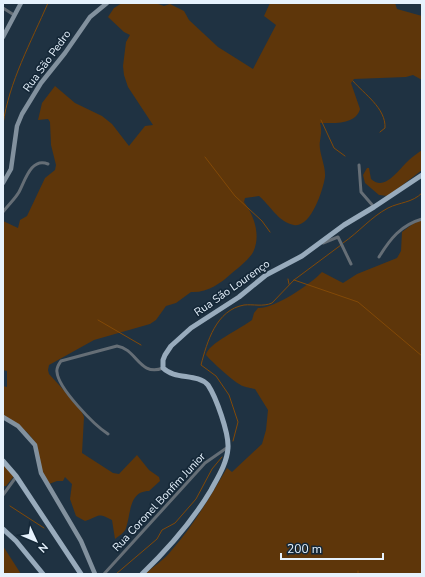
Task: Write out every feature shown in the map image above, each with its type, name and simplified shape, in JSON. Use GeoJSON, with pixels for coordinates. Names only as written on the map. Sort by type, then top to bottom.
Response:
{"type":"FeatureCollection","features":[{"type":"Feature","properties":{"kind":"main road","name":"Rua São Lourenço"},"geometry":{"type":"LineString","coordinates":[[164,368],[163,360],[171,346],[192,328],[239,297],[266,275],[312,249],[344,225],[421,178]]}},
{"type":"Feature","properties":{"kind":"main road"},"geometry":{"type":"LineString","coordinates":[[142,574],[172,545],[195,516],[219,476],[228,446],[227,436],[208,384],[201,379],[169,373],[164,368]]}},
{"type":"Feature","properties":{"kind":"main road"},"geometry":{"type":"LineString","coordinates":[[3,461],[16,476],[81,574]]}},
{"type":"Feature","properties":{"kind":"main road"},"geometry":{"type":"LineString","coordinates":[[3,529],[43,574]]}},
{"type":"Feature","properties":{"kind":"street"},"geometry":{"type":"LineString","coordinates":[[3,36],[21,3]]}},
{"type":"Feature","properties":{"kind":"street","name":"Rua São Pedro"},"geometry":{"type":"LineString","coordinates":[[3,183],[11,169],[17,126],[22,114],[41,82],[65,53],[90,16],[107,3]]}},
{"type":"Feature","properties":{"kind":"street"},"geometry":{"type":"LineString","coordinates":[[3,8],[14,15]]}},
{"type":"Feature","properties":{"kind":"street"},"geometry":{"type":"LineString","coordinates":[[3,212],[19,192],[30,170],[39,163],[48,164]]}},
{"type":"Feature","properties":{"kind":"street"},"geometry":{"type":"LineString","coordinates":[[359,165],[361,192],[374,207]]}},
{"type":"Feature","properties":{"kind":"street"},"geometry":{"type":"LineString","coordinates":[[379,257],[388,242],[403,227],[422,219]]}},
{"type":"Feature","properties":{"kind":"street"},"geometry":{"type":"LineString","coordinates":[[312,249],[336,236],[351,264]]}},
{"type":"Feature","properties":{"kind":"street"},"geometry":{"type":"LineString","coordinates":[[108,434],[92,420],[61,384],[56,373],[61,361],[117,346],[125,350],[147,369],[157,371],[164,368]]}},
{"type":"Feature","properties":{"kind":"street"},"geometry":{"type":"LineString","coordinates":[[3,417],[18,426],[35,445],[41,473],[81,542],[95,574]]}},
{"type":"Feature","properties":{"kind":"street","name":"Rua Coronel Bonfim Junior"},"geometry":{"type":"LineString","coordinates":[[107,573],[209,459],[228,446]]}},
{"type":"Feature","properties":{"kind":"street"},"geometry":{"type":"LineString","coordinates":[[206,454],[209,459]]}},
{"type":"Feature","properties":{"kind":"street"},"geometry":{"type":"LineString","coordinates":[[3,495],[5,489],[16,476]]}},
{"type":"Feature","properties":{"kind":"shaded area"},"geometry":{"type":"Polygon","coordinates":[[[122,3],[155,3],[164,6],[170,4],[184,11],[189,20],[218,47],[253,69],[276,25],[264,16],[270,3],[395,3],[397,9],[422,16],[422,80],[413,75],[406,77],[354,79],[351,83],[360,109],[358,114],[354,118],[343,122],[320,123],[320,150],[325,177],[319,199],[311,215],[306,221],[294,225],[288,223],[279,217],[259,196],[245,198],[244,202],[251,213],[256,226],[256,241],[252,254],[240,267],[213,287],[202,291],[191,292],[176,303],[166,306],[156,320],[150,324],[94,340],[49,365],[49,374],[80,408],[84,417],[82,453],[113,473],[119,474],[137,455],[149,470],[159,477],[160,481],[149,491],[142,492],[134,499],[125,529],[122,534],[115,539],[112,520],[101,515],[85,521],[76,516],[70,499],[72,484],[65,477],[63,481],[57,481],[49,484],[43,475],[35,442],[27,432],[3,416],[3,386],[7,387],[7,371],[3,370],[3,221],[18,228],[20,220],[27,216],[45,178],[55,170],[56,165],[51,145],[50,122],[48,119],[38,120],[42,103],[55,86],[75,103],[102,116],[112,124],[129,146],[145,126],[153,125],[128,87],[124,75],[123,66],[126,42],[130,35],[124,32],[108,17],[114,8],[122,3]]]}},
{"type":"Feature","properties":{"kind":"shaded area"},"geometry":{"type":"Polygon","coordinates":[[[422,150],[422,170],[388,196],[379,195],[365,183],[363,175],[367,168],[369,168],[371,179],[381,183],[392,178],[422,150]]]}},
{"type":"Feature","properties":{"kind":"shaded area"},"geometry":{"type":"Polygon","coordinates":[[[422,217],[422,574],[145,574],[165,557],[187,532],[227,468],[232,472],[262,444],[266,430],[268,410],[255,389],[243,386],[230,377],[206,355],[208,351],[218,341],[252,320],[254,313],[258,308],[273,304],[292,295],[310,283],[322,272],[343,283],[357,274],[397,258],[401,251],[402,232],[422,217]]]}},
{"type":"Feature","properties":{"kind":"shaded area"},"geometry":{"type":"Polygon","coordinates":[[[3,464],[14,476],[6,486],[3,486],[3,464]]]}},
{"type":"Feature","properties":{"kind":"shaded area"},"geometry":{"type":"Polygon","coordinates":[[[3,546],[21,574],[3,574],[3,546]]]}},
{"type":"Feature","properties":{"kind":"waterway"},"geometry":{"type":"LineString","coordinates":[[3,124],[15,78],[48,3]]}},
{"type":"Feature","properties":{"kind":"waterway"},"geometry":{"type":"LineString","coordinates":[[353,81],[374,102],[382,114],[385,128],[380,132]]}},
{"type":"Feature","properties":{"kind":"waterway"},"geometry":{"type":"LineString","coordinates":[[321,120],[334,148],[345,156]]}},
{"type":"Feature","properties":{"kind":"waterway"},"geometry":{"type":"LineString","coordinates":[[205,157],[235,196],[262,221],[270,232]]}},
{"type":"Feature","properties":{"kind":"waterway"},"geometry":{"type":"LineString","coordinates":[[343,243],[388,208],[414,199],[422,193]]}},
{"type":"Feature","properties":{"kind":"waterway"},"geometry":{"type":"LineString","coordinates":[[233,441],[238,422],[229,395],[216,376],[201,365],[206,347],[214,328],[226,313],[234,308],[244,305],[262,305],[272,303],[294,280],[341,245]]}},
{"type":"Feature","properties":{"kind":"waterway"},"geometry":{"type":"LineString","coordinates":[[288,279],[289,284]]}},
{"type":"Feature","properties":{"kind":"waterway"},"geometry":{"type":"LineString","coordinates":[[294,280],[358,302],[422,356]]}},
{"type":"Feature","properties":{"kind":"waterway"},"geometry":{"type":"LineString","coordinates":[[98,320],[141,345]]}},
{"type":"Feature","properties":{"kind":"waterway"},"geometry":{"type":"LineString","coordinates":[[116,574],[157,539],[162,530],[175,523],[196,499],[212,469],[222,457]]}},
{"type":"Feature","properties":{"kind":"waterway"},"geometry":{"type":"LineString","coordinates":[[10,506],[44,528]]}}]}
